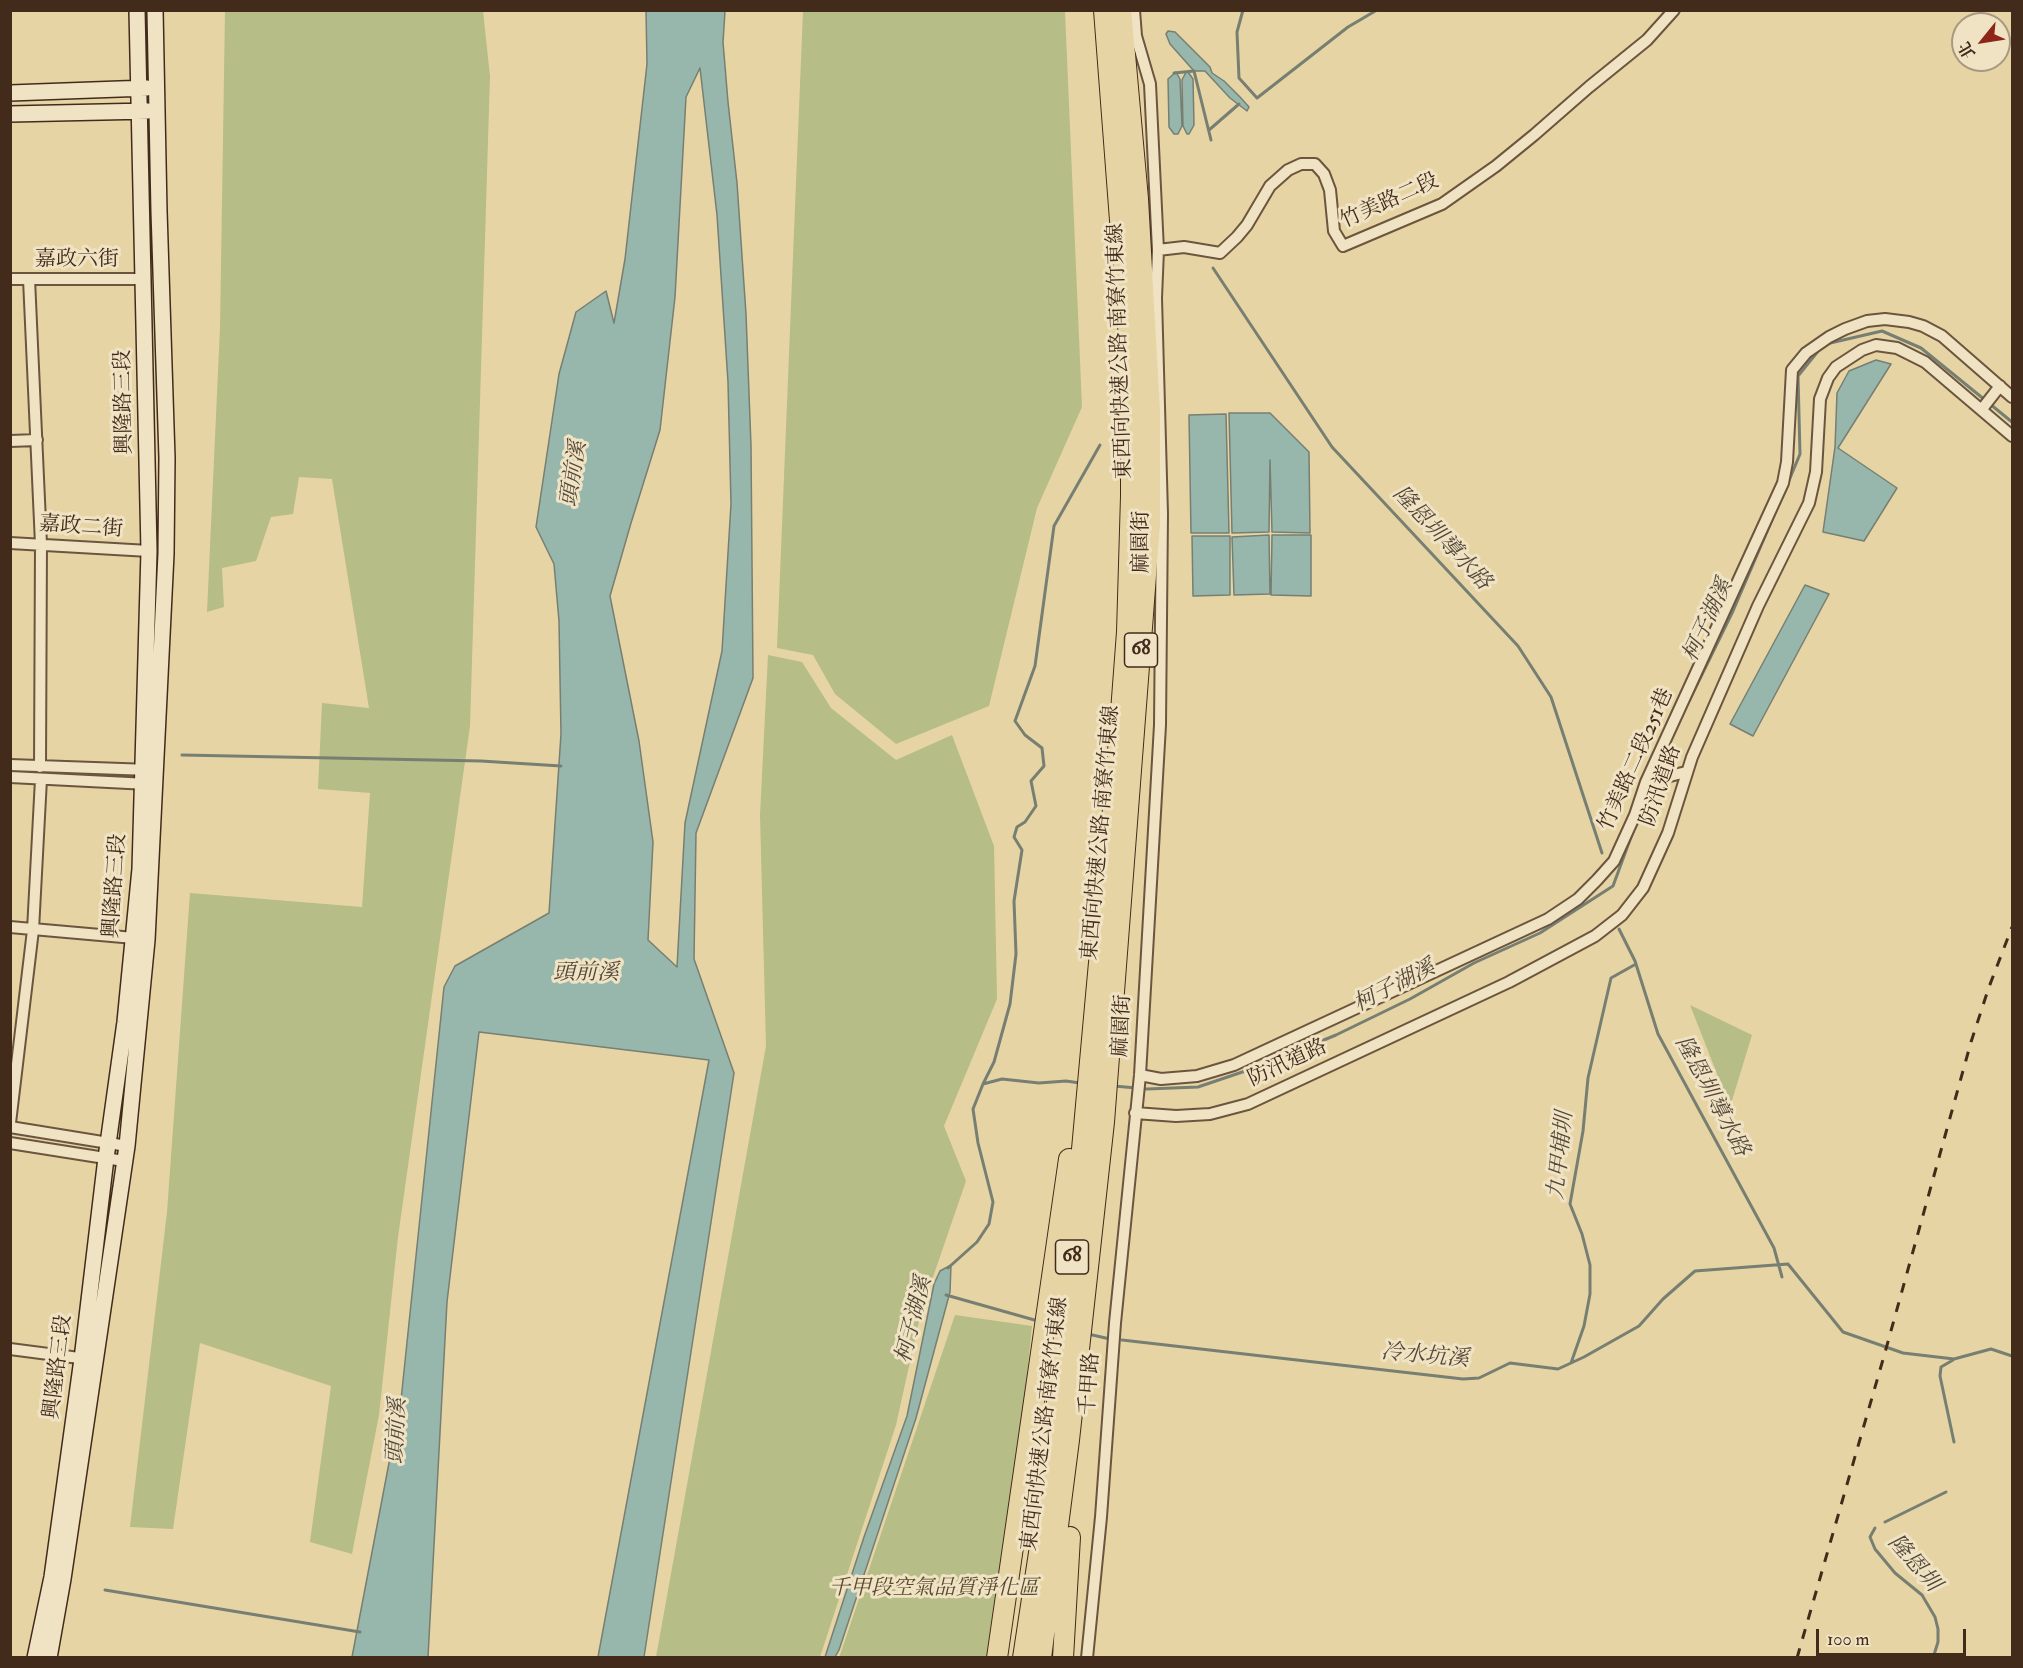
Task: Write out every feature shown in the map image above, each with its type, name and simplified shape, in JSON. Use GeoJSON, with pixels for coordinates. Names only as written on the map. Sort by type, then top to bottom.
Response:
{"type":"FeatureCollection","features":[{"type":"Feature","properties":{"kind":"highway","name":"東西向快速公路 南寮竹東線"},"geometry":{"type":"LineString","coordinates":[[1041,1658],[1069,1292],[1127,632],[1131,496],[1131,365],[1104,10]]}},
{"type":"Feature","properties":{"kind":"highway","name":"東西向快速公路 南寮竹東線"},"geometry":{"type":"LineString","coordinates":[[1023,1658],[1052,1521],[1087,1289],[1104,1122],[1150,523],[1150,411],[1139,210],[1121,10]]}},
{"type":"Feature","properties":{"kind":"highway"},"geometry":{"type":"LineString","coordinates":[[997,1658],[1081,1074],[1096,993]]}},
{"type":"Feature","properties":{"kind":"highway"},"geometry":{"type":"LineString","coordinates":[[1063,1658],[1068,1554],[1086,1378],[1087,1289]]}},
{"type":"Feature","properties":{"kind":"highway"},"geometry":{"type":"LineString","coordinates":[[992,1658],[1001,1625]]}},
{"type":"Feature","properties":{"kind":"street","name":"興隆路三段"},"geometry":{"type":"LineString","coordinates":[[35,1658],[52,1577],[127,1146],[147,940],[150,777],[148,551],[137,10]]}},
{"type":"Feature","properties":{"kind":"street","name":"興隆路三段"},"geometry":{"type":"LineString","coordinates":[[49,1658],[63,1579],[89,1360],[106,1158],[134,938],[150,777],[166,554],[167,459],[155,10]]}},
{"type":"Feature","properties":{"kind":"street","name":"麻園街"},"geometry":{"type":"LineString","coordinates":[[1134,10],[1136,36],[1150,84],[1158,250],[1156,298],[1162,514],[1160,725],[1140,1075],[1135,1113]]}},
{"type":"Feature","properties":{"kind":"street","name":"竹美路二段"},"geometry":{"type":"LineString","coordinates":[[1158,250],[1184,247],[1220,253],[1247,225],[1270,186],[1288,170],[1301,164],[1315,164],[1324,174],[1330,190],[1334,231],[1343,246],[1442,204],[1496,166],[1534,135],[1647,40],[1674,10]]}},
{"type":"Feature","properties":{"kind":"street"},"geometry":{"type":"LineString","coordinates":[[10,93],[156,88]]}},
{"type":"Feature","properties":{"kind":"street"},"geometry":{"type":"LineString","coordinates":[[10,114],[157,111]]}},
{"type":"Feature","properties":{"kind":"street","name":"嘉政六街"},"geometry":{"type":"LineString","coordinates":[[10,279],[143,279]]}},
{"type":"Feature","properties":{"kind":"street"},"geometry":{"type":"LineString","coordinates":[[29,279],[41,544],[40,767]]}},
{"type":"Feature","properties":{"kind":"street","name":"竹美路二段251巷"},"geometry":{"type":"LineString","coordinates":[[1140,1075],[1161,1079],[1197,1076],[1234,1065],[1269,1050],[1548,919],[1578,899],[1607,869],[1614,861],[1635,815],[1646,782],[1783,483],[1787,462],[1792,370],[1806,353],[1829,337],[1867,321],[1885,319],[1909,322],[1942,336],[2013,397]]}},
{"type":"Feature","properties":{"kind":"street","name":"防汛道路"},"geometry":{"type":"LineString","coordinates":[[1135,1113],[1176,1116],[1210,1114],[1248,1104],[1499,986],[1595,936],[1622,915],[1643,888],[1668,833],[1686,772],[1758,606],[1809,503],[1816,472],[1820,399],[1828,378],[1836,367],[1862,350],[1876,345],[1897,348],[1925,362],[2013,436]]}},
{"type":"Feature","properties":{"kind":"street"},"geometry":{"type":"LineString","coordinates":[[1982,409],[2000,386]]}},
{"type":"Feature","properties":{"kind":"street"},"geometry":{"type":"LineString","coordinates":[[10,441],[37,440]]}},
{"type":"Feature","properties":{"kind":"street","name":"嘉政二街"},"geometry":{"type":"LineString","coordinates":[[10,543],[148,551]]}},
{"type":"Feature","properties":{"kind":"street"},"geometry":{"type":"LineString","coordinates":[[10,765],[150,777]]}},
{"type":"Feature","properties":{"kind":"street"},"geometry":{"type":"LineString","coordinates":[[1646,782],[1686,772]]}},
{"type":"Feature","properties":{"kind":"street"},"geometry":{"type":"LineString","coordinates":[[10,777],[41,779],[150,777]]}},
{"type":"Feature","properties":{"kind":"street"},"geometry":{"type":"LineString","coordinates":[[10,1123],[33,930],[41,779]]}},
{"type":"Feature","properties":{"kind":"street"},"geometry":{"type":"LineString","coordinates":[[10,927],[134,938]]}},
{"type":"Feature","properties":{"kind":"street","name":"千甲路"},"geometry":{"type":"LineString","coordinates":[[1087,1658],[1135,1113]]}},
{"type":"Feature","properties":{"kind":"street"},"geometry":{"type":"LineString","coordinates":[[10,1127],[127,1146]]}},
{"type":"Feature","properties":{"kind":"street"},"geometry":{"type":"LineString","coordinates":[[10,1143],[124,1161]]}},
{"type":"Feature","properties":{"kind":"street"},"geometry":{"type":"LineString","coordinates":[[10,1349],[89,1360]]}},
{"type":"Feature","properties":{"kind":"green space"},"geometry":{"type":"Polygon","coordinates":[[[225,11],[483,11],[490,76],[470,726],[398,1237],[379,1415],[352,1554],[310,1542],[331,1386],[200,1343],[173,1529],[130,1527],[167,1212],[190,893],[362,907],[370,793],[318,789],[322,703],[369,708],[332,479],[299,477],[293,514],[271,517],[256,561],[222,568],[224,607],[207,612],[220,328],[225,11]]]}},
{"type":"Feature","properties":{"kind":"green space"},"geometry":{"type":"Polygon","coordinates":[[[803,11],[1065,11],[1082,407],[1037,508],[989,706],[896,744],[835,694],[813,655],[777,648],[803,11]]]}},
{"type":"Feature","properties":{"kind":"green space"},"geometry":{"type":"Polygon","coordinates":[[[768,655],[802,662],[831,708],[896,760],[952,735],[994,846],[997,999],[944,1126],[966,1181],[921,1312],[896,1425],[820,1657],[656,1657],[766,1046],[760,815],[768,655]]]}},
{"type":"Feature","properties":{"kind":"green space"},"geometry":{"type":"Polygon","coordinates":[[[1690,1005],[1752,1035],[1730,1107],[1690,1005]]]}},
{"type":"Feature","properties":{"kind":"green space","name":"千甲段空氣品質淨化區"},"geometry":{"type":"Polygon","coordinates":[[[955,1315],[1032,1326],[1021,1435],[990,1657],[839,1658],[955,1315]]]}},
{"type":"Feature","properties":{"kind":"water","name":"頭前溪"},"geometry":{"type":"Polygon","coordinates":[[[646,11],[725,11],[723,42],[737,183],[746,314],[751,446],[753,678],[696,833],[694,959],[734,1073],[644,1657],[598,1657],[709,1060],[479,1032],[447,1302],[428,1657],[352,1657],[401,1400],[444,987],[455,966],[549,913],[561,734],[559,621],[554,564],[536,527],[559,374],[576,312],[606,291],[614,323],[625,259],[647,64],[646,11]],[[700,68],[686,97],[675,297],[660,430],[610,596],[639,741],[653,842],[648,940],[677,967],[685,823],[722,651],[731,504],[728,382],[717,215],[700,68]]]}},
{"type":"Feature","properties":{"kind":"water"},"geometry":{"type":"Polygon","coordinates":[[[1168,31],[1175,32],[1210,67],[1212,73],[1240,97],[1249,107],[1247,111],[1230,98],[1205,71],[1194,71],[1170,44],[1166,34],[1168,31]]]}},
{"type":"Feature","properties":{"kind":"water"},"geometry":{"type":"Polygon","coordinates":[[[1176,72],[1180,79],[1182,126],[1178,134],[1174,134],[1169,127],[1168,79],[1176,72]]]}},
{"type":"Feature","properties":{"kind":"water"},"geometry":{"type":"Polygon","coordinates":[[[1186,72],[1193,79],[1194,125],[1189,134],[1183,126],[1182,80],[1186,72]]]}},
{"type":"Feature","properties":{"kind":"water"},"geometry":{"type":"Polygon","coordinates":[[[1876,360],[1891,364],[1838,448],[1897,488],[1864,541],[1823,532],[1835,447],[1837,393],[1849,371],[1876,360]]]}},
{"type":"Feature","properties":{"kind":"water"},"geometry":{"type":"Polygon","coordinates":[[[1229,413],[1270,413],[1309,452],[1310,533],[1272,532],[1270,460],[1269,532],[1232,533],[1229,413]]]}},
{"type":"Feature","properties":{"kind":"water"},"geometry":{"type":"Polygon","coordinates":[[[1226,414],[1229,533],[1191,533],[1189,415],[1226,414]]]}},
{"type":"Feature","properties":{"kind":"water"},"geometry":{"type":"Polygon","coordinates":[[[1269,535],[1270,594],[1234,595],[1232,537],[1269,535]]]}},
{"type":"Feature","properties":{"kind":"water"},"geometry":{"type":"Polygon","coordinates":[[[1272,535],[1311,535],[1311,596],[1271,595],[1272,535]]]}},
{"type":"Feature","properties":{"kind":"water"},"geometry":{"type":"Polygon","coordinates":[[[1192,536],[1230,536],[1230,595],[1193,596],[1192,536]]]}},
{"type":"Feature","properties":{"kind":"water"},"geometry":{"type":"Polygon","coordinates":[[[1805,585],[1829,594],[1753,736],[1730,724],[1805,585]]]}},
{"type":"Feature","properties":{"kind":"water"},"geometry":{"type":"Polygon","coordinates":[[[951,1265],[950,1292],[916,1418],[839,1650],[835,1657],[825,1657],[907,1416],[934,1284],[940,1271],[951,1265]]]}},
{"type":"Feature","properties":{"kind":"waterway"},"geometry":{"type":"LineString","coordinates":[[1243,10],[1237,32],[1239,78],[1257,98],[1348,27],[1377,10]]}},
{"type":"Feature","properties":{"kind":"waterway"},"geometry":{"type":"LineString","coordinates":[[1580,10],[1593,10]]}},
{"type":"Feature","properties":{"kind":"waterway"},"geometry":{"type":"LineString","coordinates":[[1174,73],[1194,71],[1211,140]]}},
{"type":"Feature","properties":{"kind":"waterway"},"geometry":{"type":"LineString","coordinates":[[1209,130],[1239,104]]}},
{"type":"Feature","properties":{"kind":"waterway","name":"隆恩圳導水路"},"geometry":{"type":"LineString","coordinates":[[1213,268],[1332,447],[1518,646],[1551,697],[1602,853]]}},
{"type":"Feature","properties":{"kind":"waterway","name":"柯子湖溪"},"geometry":{"type":"LineString","coordinates":[[1826,344],[1882,331],[1921,348],[1985,400]]}},
{"type":"Feature","properties":{"kind":"waterway","name":"柯子湖溪"},"geometry":{"type":"LineString","coordinates":[[1788,483],[1800,454],[1798,376],[1819,350]]}},
{"type":"Feature","properties":{"kind":"waterway","name":"柯子湖溪"},"geometry":{"type":"LineString","coordinates":[[1990,404],[2012,422]]}},
{"type":"Feature","properties":{"kind":"waterway"},"geometry":{"type":"LineString","coordinates":[[983,1084],[994,1062],[1010,1004],[1016,954],[1014,901],[1022,850],[1014,837],[1017,827],[1025,822],[1036,806],[1031,781],[1044,766],[1042,748],[1025,735],[1015,721],[1035,666],[1054,526],[1100,445]]}},
{"type":"Feature","properties":{"kind":"waterway","name":"柯子湖溪"},"geometry":{"type":"LineString","coordinates":[[1689,701],[1733,611],[1778,506]]}},
{"type":"Feature","properties":{"kind":"waterway"},"geometry":{"type":"LineString","coordinates":[[182,755],[481,761],[561,766]]}},
{"type":"Feature","properties":{"kind":"waterway","name":"柯子湖溪"},"geometry":{"type":"LineString","coordinates":[[1114,1086],[1147,1089],[1198,1087],[1263,1065],[1336,1035],[1410,999],[1474,963],[1540,933],[1613,886],[1634,829]]}},
{"type":"Feature","properties":{"kind":"waterway","name":"隆恩圳導水路"},"geometry":{"type":"LineString","coordinates":[[1619,929],[1635,961],[1658,1034],[1774,1248],[1782,1277]]}},
{"type":"Feature","properties":{"kind":"waterway","name":"九甲埔圳"},"geometry":{"type":"LineString","coordinates":[[1571,1363],[1584,1326],[1590,1294],[1590,1265],[1582,1234],[1570,1204],[1583,1131],[1588,1078],[1611,978],[1636,964]]}},
{"type":"Feature","properties":{"kind":"waterway","name":"柯子湖溪"},"geometry":{"type":"LineString","coordinates":[[948,1268],[977,1242],[989,1224],[993,1202],[978,1143],[973,1109],[983,1084],[1002,1079],[1039,1083],[1066,1081],[1080,1083]]}},
{"type":"Feature","properties":{"kind":"waterway","name":"冷水坑溪"},"geometry":{"type":"LineString","coordinates":[[1122,1340],[1463,1379],[1479,1378],[1510,1363],[1558,1369],[1639,1326],[1663,1299],[1695,1271],[1788,1264],[1843,1332],[1903,1353],[1954,1359],[1991,1349],[2012,1356]]}},
{"type":"Feature","properties":{"kind":"waterway","name":"冷水坑溪"},"geometry":{"type":"LineString","coordinates":[[946,1295],[1038,1321]]}},
{"type":"Feature","properties":{"kind":"waterway","name":"冷水坑溪"},"geometry":{"type":"LineString","coordinates":[[1088,1334],[1110,1339]]}},
{"type":"Feature","properties":{"kind":"waterway","name":"隆恩圳導水路"},"geometry":{"type":"LineString","coordinates":[[1953,1360],[1941,1367],[1940,1376],[1954,1442]]}},
{"type":"Feature","properties":{"kind":"waterway","name":"隆恩圳"},"geometry":{"type":"LineString","coordinates":[[1885,1522],[1946,1492]]}},
{"type":"Feature","properties":{"kind":"waterway","name":"隆恩圳"},"geometry":{"type":"LineString","coordinates":[[1875,1528],[1870,1537],[1875,1549],[1895,1573],[1922,1595],[1935,1617],[1938,1642],[1933,1658]]}},
{"type":"Feature","properties":{"kind":"waterway"},"geometry":{"type":"LineString","coordinates":[[105,1590],[360,1632]]}},
{"type":"Feature","properties":{"kind":"railway"},"geometry":{"type":"LineString","coordinates":[[1797,1658],[1971,1042],[2012,927]]}}]}
